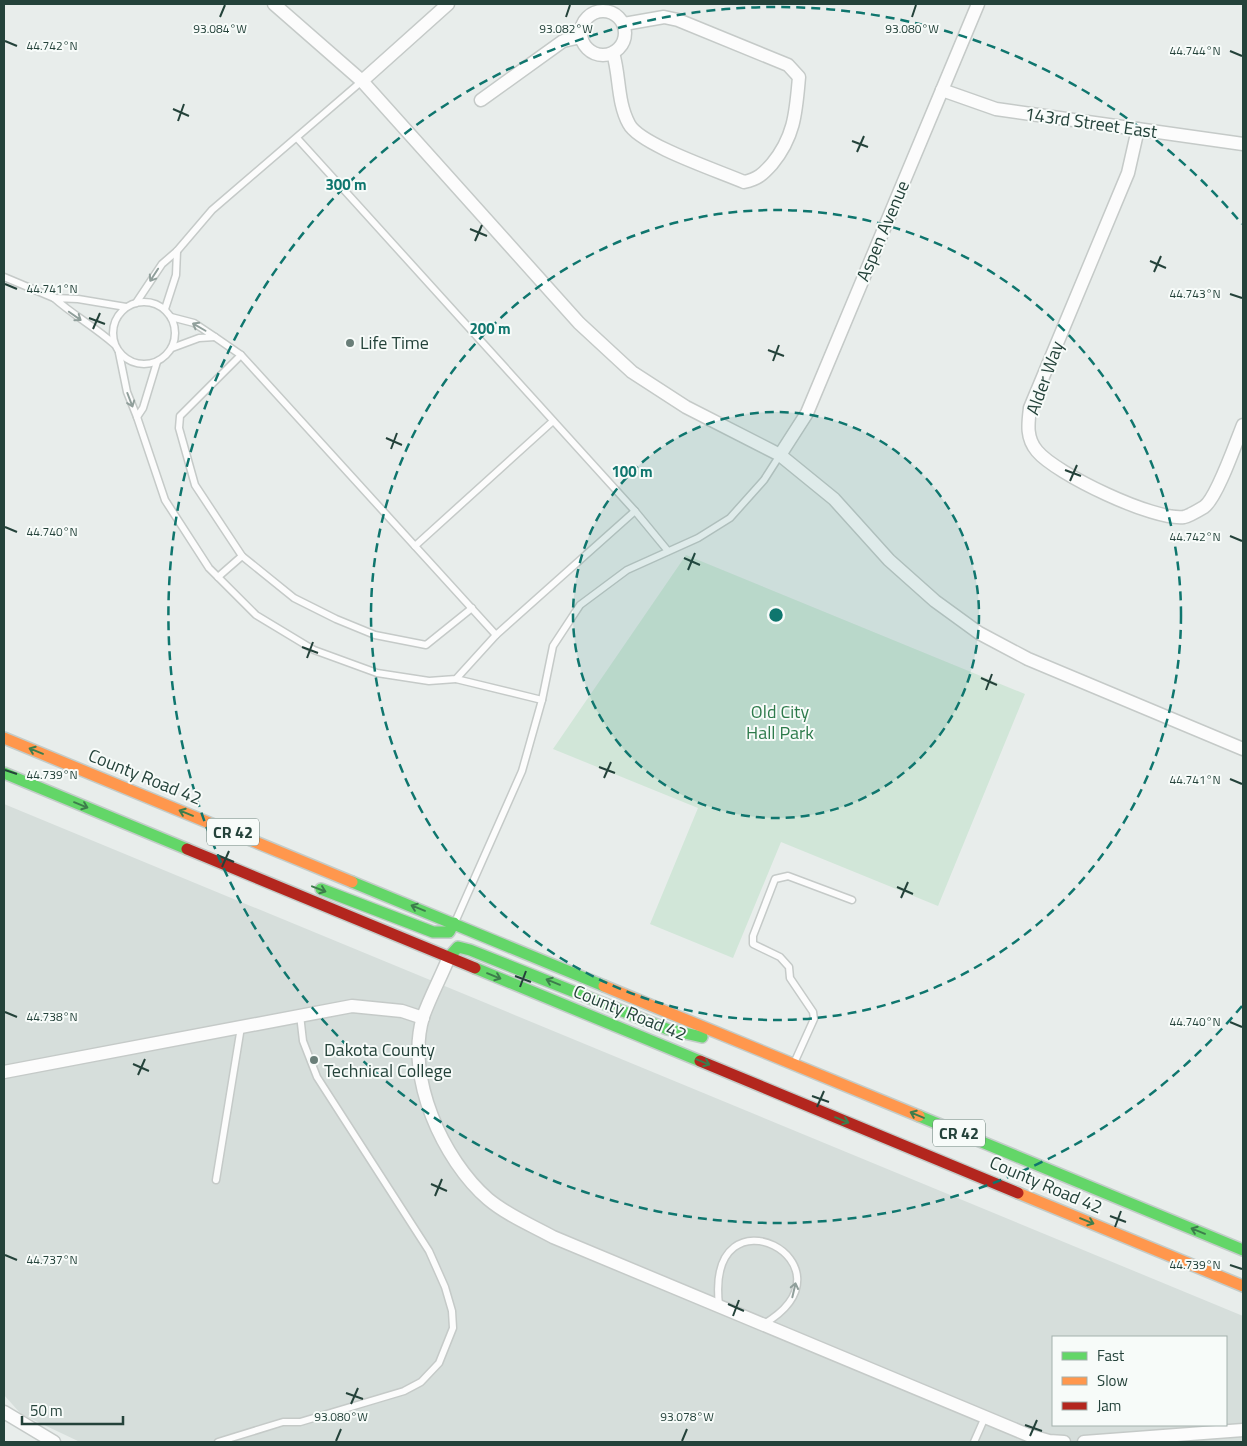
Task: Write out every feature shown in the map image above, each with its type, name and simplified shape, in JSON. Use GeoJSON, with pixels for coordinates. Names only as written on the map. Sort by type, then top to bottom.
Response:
{"type":"FeatureCollection","features":[{"type":"Feature","properties":{"kind":"highway","name":"County Road 42"},"geometry":{"type":"LineString","coordinates":[[4,738],[1243,1250]]}},
{"type":"Feature","properties":{"kind":"highway","name":"County Road 42"},"geometry":{"type":"LineString","coordinates":[[4,773],[1243,1286]]}},
{"type":"Feature","properties":{"kind":"highway"},"geometry":{"type":"LineString","coordinates":[[174,843],[217,850],[234,855]]}},
{"type":"Feature","properties":{"kind":"highway"},"geometry":{"type":"LineString","coordinates":[[308,885],[434,932],[449,932],[454,923]]}},
{"type":"Feature","properties":{"kind":"highway"},"geometry":{"type":"LineString","coordinates":[[449,957],[458,947],[470,950],[667,1029],[748,1045]]}},
{"type":"Feature","properties":{"kind":"highway"},"geometry":{"type":"LineString","coordinates":[[978,1176],[1032,1188],[1066,1200]]}},
{"type":"Feature","properties":{"kind":"street"},"geometry":{"type":"LineString","coordinates":[[274,4],[362,81],[578,323],[611,355],[664,395],[780,455],[834,499],[889,560],[928,595],[979,633],[1028,659],[1243,749]]}},
{"type":"Feature","properties":{"kind":"street"},"geometry":{"type":"LineString","coordinates":[[362,81],[448,4]]}},
{"type":"Feature","properties":{"kind":"street","name":"Aspen Avenue"},"geometry":{"type":"LineString","coordinates":[[780,455],[806,413],[978,4]]}},
{"type":"Feature","properties":{"kind":"street"},"geometry":{"type":"LineString","coordinates":[[597,7],[614,13],[624,24],[624,41],[613,53],[606,55],[593,53],[587,49],[581,37],[584,20],[597,7]]}},
{"type":"Feature","properties":{"kind":"street"},"geometry":{"type":"LineString","coordinates":[[613,53],[623,109],[629,126],[644,140],[744,182],[758,179],[782,152],[791,134],[800,77],[788,65],[664,16],[624,24]]}},
{"type":"Feature","properties":{"kind":"street"},"geometry":{"type":"LineString","coordinates":[[481,100],[563,41],[581,37]]}},
{"type":"Feature","properties":{"kind":"street","name":"143rd Street East"},"geometry":{"type":"LineString","coordinates":[[942,90],[996,109],[1243,144]]}},
{"type":"Feature","properties":{"kind":"street","name":"Alder Way"},"geometry":{"type":"LineString","coordinates":[[1138,129],[1128,173],[1030,408],[1027,431],[1037,451],[1059,468],[1090,487],[1160,516],[1184,517],[1206,506],[1219,484],[1243,425]]}},
{"type":"Feature","properties":{"kind":"street"},"geometry":{"type":"LineString","coordinates":[[449,957],[423,1018],[419,1047],[425,1095],[449,1152],[465,1175],[488,1198],[508,1214],[553,1237],[1028,1435],[1049,1441],[1064,1442]]}},
{"type":"Feature","properties":{"kind":"street"},"geometry":{"type":"LineString","coordinates":[[4,1072],[352,1006],[402,1011],[423,1018]]}},
{"type":"Feature","properties":{"kind":"street"},"geometry":{"type":"LineString","coordinates":[[4,1412],[32,1431],[54,1442]]}},
{"type":"Feature","properties":{"kind":"street"},"geometry":{"type":"LineString","coordinates":[[1084,1442],[1243,1430]]}},
{"type":"Feature","properties":{"kind":"lane"},"geometry":{"type":"LineString","coordinates":[[136,303],[162,264],[177,251],[212,210],[362,81]]}},
{"type":"Feature","properties":{"kind":"lane"},"geometry":{"type":"LineString","coordinates":[[298,138],[636,511],[668,551]]}},
{"type":"Feature","properties":{"kind":"lane"},"geometry":{"type":"LineString","coordinates":[[165,309],[176,275],[177,251]]}},
{"type":"Feature","properties":{"kind":"lane"},"geometry":{"type":"LineString","coordinates":[[4,277],[54,298],[74,316],[96,328],[114,344],[127,360],[137,364],[157,362],[166,356],[172,348],[175,338],[175,327],[172,317],[165,309],[156,304],[145,302],[126,307],[118,314],[114,324],[112,334],[114,344]]}},
{"type":"Feature","properties":{"kind":"lane"},"geometry":{"type":"LineString","coordinates":[[54,298],[78,299],[126,307]]}},
{"type":"Feature","properties":{"kind":"lane"},"geometry":{"type":"LineString","coordinates":[[172,317],[194,323],[241,355],[496,635]]}},
{"type":"Feature","properties":{"kind":"lane"},"geometry":{"type":"LineString","coordinates":[[172,348],[199,338],[215,337]]}},
{"type":"Feature","properties":{"kind":"lane"},"geometry":{"type":"LineString","coordinates":[[120,353],[127,392],[137,416],[164,500],[209,568],[256,615],[314,650],[377,673],[429,681],[456,679],[542,700]]}},
{"type":"Feature","properties":{"kind":"lane"},"geometry":{"type":"LineString","coordinates":[[241,355],[180,416],[179,428],[195,485],[242,556],[294,598],[336,619],[375,635],[426,645],[472,608]]}},
{"type":"Feature","properties":{"kind":"lane"},"geometry":{"type":"LineString","coordinates":[[137,416],[143,408],[157,362]]}},
{"type":"Feature","properties":{"kind":"lane"},"geometry":{"type":"LineString","coordinates":[[416,546],[554,420]]}},
{"type":"Feature","properties":{"kind":"lane"},"geometry":{"type":"LineString","coordinates":[[454,923],[522,771],[542,700],[553,646],[580,605],[627,570],[698,538],[730,518],[764,480],[780,455]]}},
{"type":"Feature","properties":{"kind":"lane"},"geometry":{"type":"LineString","coordinates":[[456,679],[496,635],[636,511]]}},
{"type":"Feature","properties":{"kind":"lane"},"geometry":{"type":"LineString","coordinates":[[218,577],[242,556]]}},
{"type":"Feature","properties":{"kind":"lane"},"geometry":{"type":"LineString","coordinates":[[794,1064],[814,1019],[813,1012],[790,978],[789,967],[780,957],[753,944],[753,936],[775,879],[788,876],[852,900]]}},
{"type":"Feature","properties":{"kind":"lane"},"geometry":{"type":"LineString","coordinates":[[218,1442],[284,1422],[300,1422],[404,1391],[421,1382],[439,1363],[453,1328],[452,1311],[445,1287],[429,1251],[317,1078],[303,1041],[300,1015]]}},
{"type":"Feature","properties":{"kind":"lane"},"geometry":{"type":"LineString","coordinates":[[216,1180],[242,1026]]}},
{"type":"Feature","properties":{"kind":"lane"},"geometry":{"type":"LineString","coordinates":[[719,1306],[718,1277],[721,1264],[728,1253],[738,1245],[750,1241],[771,1243],[789,1257],[795,1267],[796,1286],[794,1295],[781,1312],[762,1324]]}},
{"type":"Feature","properties":{"kind":"lane"},"geometry":{"type":"LineString","coordinates":[[974,1442],[985,1417]]}},
{"type":"Feature","properties":{"kind":"shaded area","name":"Dakota County Technical College"},"geometry":{"type":"Polygon","coordinates":[[[4,804],[1243,1316],[1243,1442],[80,1442],[21,1414],[4,1395],[4,804]]]}},
{"type":"Feature","properties":{"kind":"green space","name":"Old City Hall Park"},"geometry":{"type":"Polygon","coordinates":[[[686,555],[1025,694],[938,906],[781,842],[733,958],[650,924],[698,808],[553,749],[686,555]]]}},
{"type":"Feature","properties":{"kind":"traffic: fast"},"geometry":{"type":"LineString","coordinates":[[4,773],[187,849]]}},
{"type":"Feature","properties":{"kind":"traffic: fast"},"geometry":{"type":"LineString","coordinates":[[352,882],[604,986]]}},
{"type":"Feature","properties":{"kind":"traffic: fast"},"geometry":{"type":"LineString","coordinates":[[321,889],[433,932],[449,932],[454,923]]}},
{"type":"Feature","properties":{"kind":"traffic: fast"},"geometry":{"type":"LineString","coordinates":[[449,957],[458,947],[470,950],[667,1029],[702,1037]]}},
{"type":"Feature","properties":{"kind":"traffic: fast"},"geometry":{"type":"LineString","coordinates":[[475,968],[700,1061]]}},
{"type":"Feature","properties":{"kind":"traffic: fast"},"geometry":{"type":"LineString","coordinates":[[919,1116],[1243,1250]]}},
{"type":"Feature","properties":{"kind":"traffic: slow"},"geometry":{"type":"LineString","coordinates":[[4,738],[352,882]]}},
{"type":"Feature","properties":{"kind":"traffic: slow"},"geometry":{"type":"LineString","coordinates":[[604,986],[919,1116]]}},
{"type":"Feature","properties":{"kind":"traffic: slow"},"geometry":{"type":"LineString","coordinates":[[1018,1193],[1243,1286]]}},
{"type":"Feature","properties":{"kind":"traffic: jam"},"geometry":{"type":"LineString","coordinates":[[187,849],[475,968]]}},
{"type":"Feature","properties":{"kind":"traffic: jam"},"geometry":{"type":"LineString","coordinates":[[700,1061],[1018,1193]]}},
{"type":"Feature","properties":{"kind":"place","name":"Life Time"},"geometry":{"type":"Point","coordinates":[350,343]}},
{"type":"Feature","properties":{"kind":"place","name":"Dakota County Technical College"},"geometry":{"type":"Point","coordinates":[314,1060]}}]}
